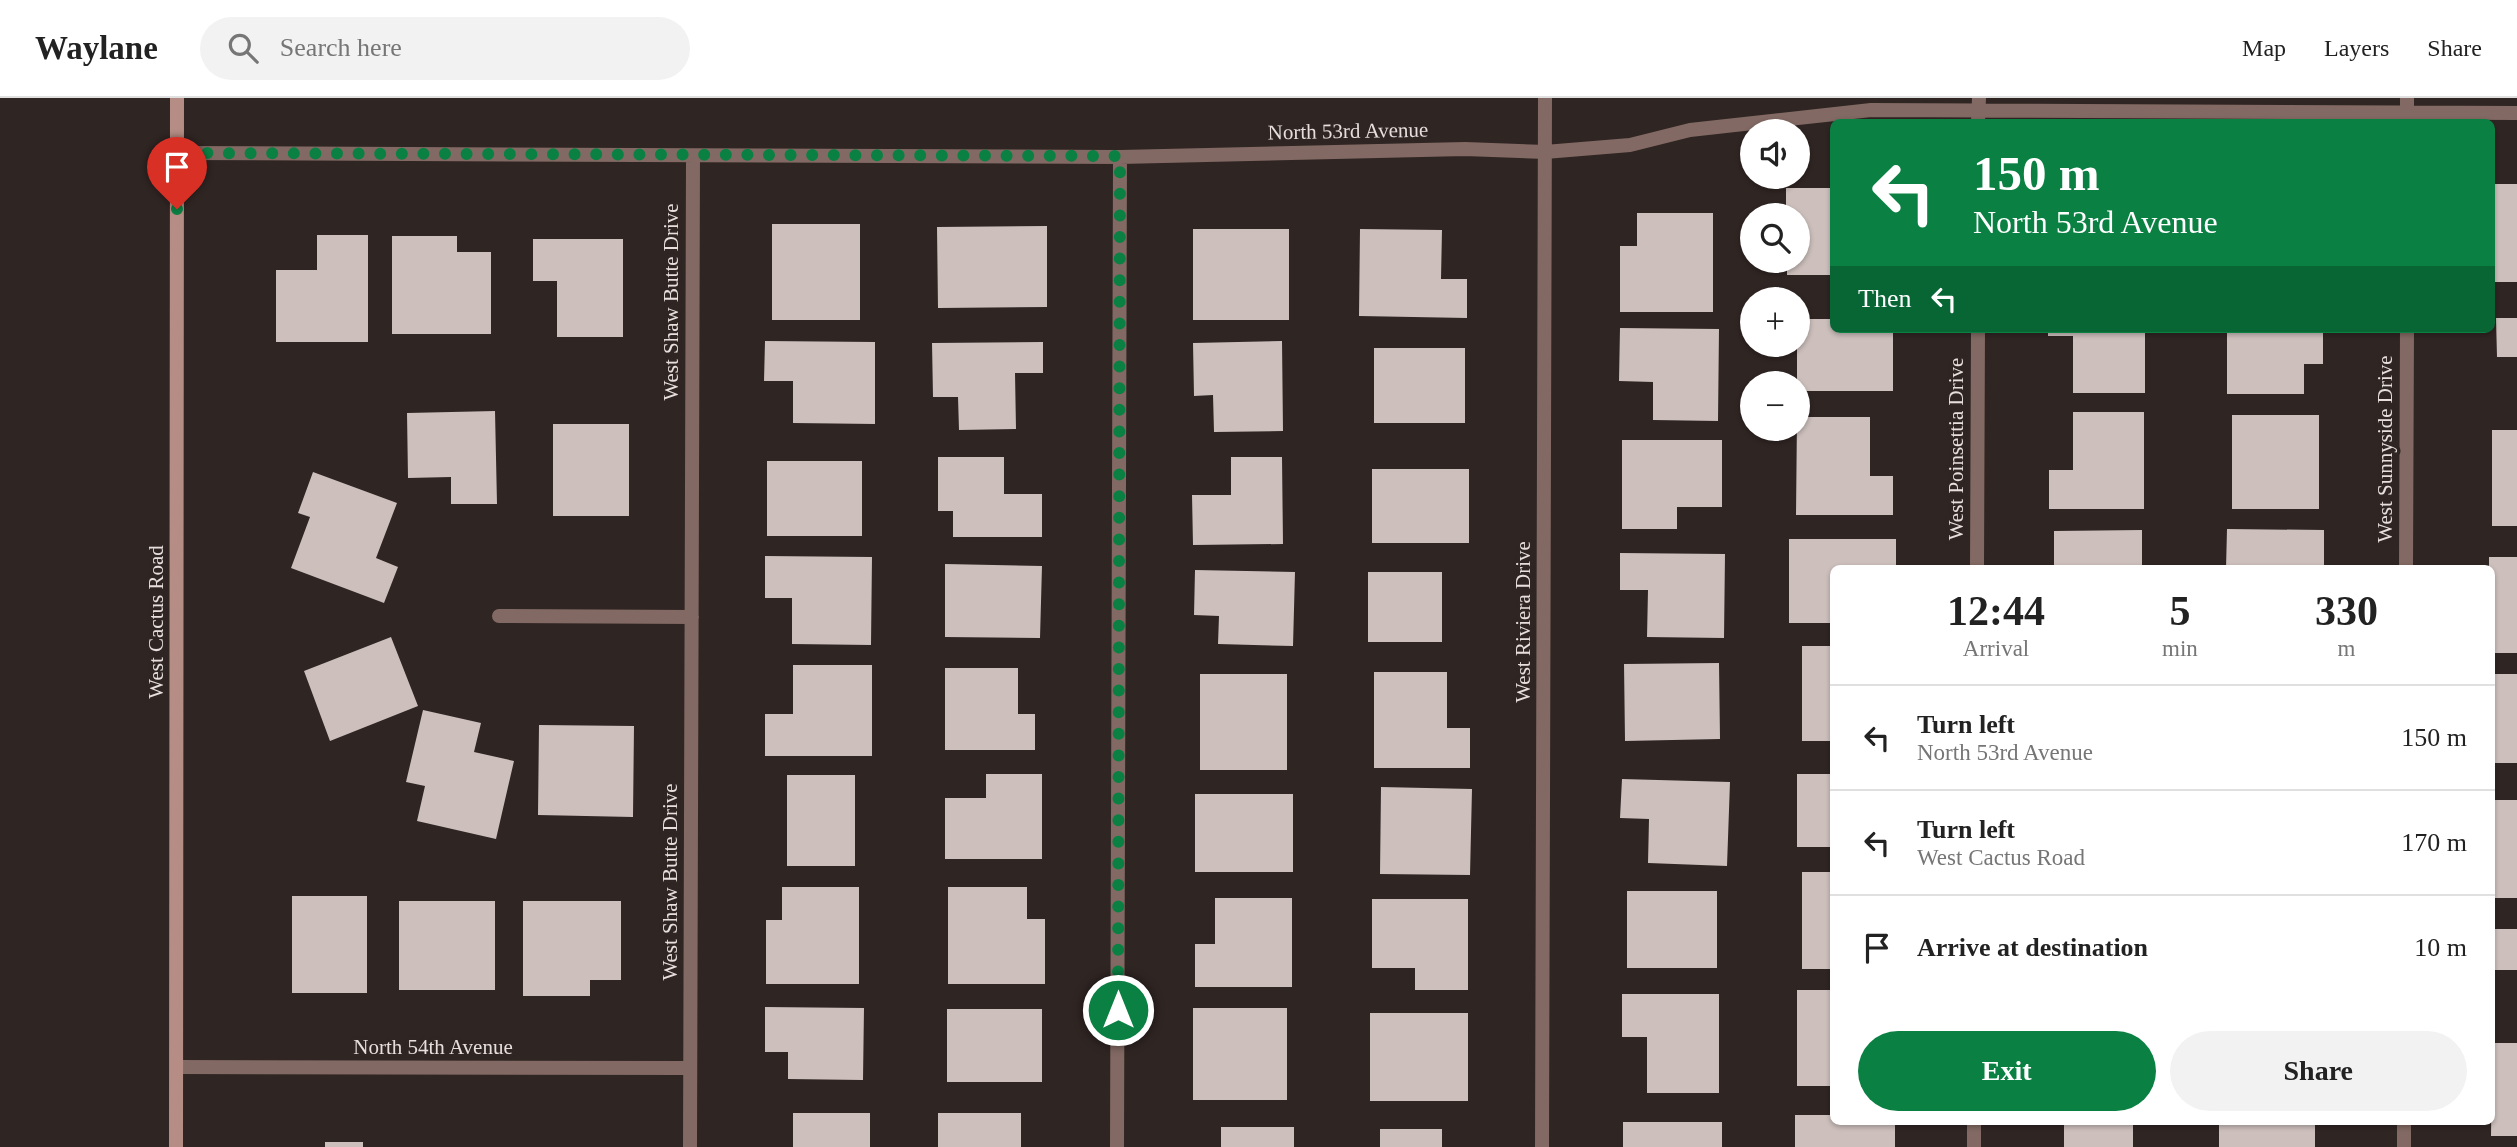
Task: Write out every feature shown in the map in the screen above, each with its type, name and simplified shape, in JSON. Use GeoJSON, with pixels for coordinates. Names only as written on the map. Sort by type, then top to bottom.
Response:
{"type":"FeatureCollection","features":[{"type":"Feature","properties":{"kind":"main road","name":"West Cactus Road"},"geometry":{"type":"LineString","coordinates":[[176,1147],[177,98]]}},
{"type":"Feature","properties":{"kind":"street","name":"West Riviera Drive"},"geometry":{"type":"LineString","coordinates":[[1542,1147],[1545,98]]}},
{"type":"Feature","properties":{"kind":"street","name":"North 53rd Avenue"},"geometry":{"type":"LineString","coordinates":[[177,153],[1120,156],[1465,149],[1545,152],[1630,145],[1690,130],[1871,110],[2517,113]]}},
{"type":"Feature","properties":{"kind":"street","name":"West Shaw Butte Drive"},"geometry":{"type":"LineString","coordinates":[[690,1147],[693,156]]}},
{"type":"Feature","properties":{"kind":"street"},"geometry":{"type":"LineString","coordinates":[[1117,1147],[1120,156]]}},
{"type":"Feature","properties":{"kind":"street","name":"West Poinsettia Drive"},"geometry":{"type":"LineString","coordinates":[[1977,565],[1978,333]]}},
{"type":"Feature","properties":{"kind":"street","name":"West Sunnyside Drive"},"geometry":{"type":"LineString","coordinates":[[2406,565],[2407,333]]}},
{"type":"Feature","properties":{"kind":"street"},"geometry":{"type":"LineString","coordinates":[[499,615],[692,617]]}},
{"type":"Feature","properties":{"kind":"street","name":"North 54th Avenue"},"geometry":{"type":"LineString","coordinates":[[177,1067],[690,1068]]}},
{"type":"Feature","properties":{"kind":"street"},"geometry":{"type":"LineString","coordinates":[[1974,1125],[1974,1147]]}},
{"type":"Feature","properties":{"kind":"street"},"geometry":{"type":"LineString","coordinates":[[2404,1125],[2404,1147]]}},
{"type":"Feature","properties":{"kind":"building"},"geometry":{"type":"Polygon","coordinates":[[[2495,184],[2517,184],[2517,282],[2495,282],[2495,184]]]}},
{"type":"Feature","properties":{"kind":"building"},"geometry":{"type":"Polygon","coordinates":[[[1830,188],[1830,275],[1787,275],[1810,273],[1810,203],[1786,203],[1786,189],[1830,188]]]}},
{"type":"Feature","properties":{"kind":"building"},"geometry":{"type":"Polygon","coordinates":[[[1637,213],[1713,213],[1713,312],[1620,312],[1620,246],[1637,246],[1637,213]]]}},
{"type":"Feature","properties":{"kind":"building"},"geometry":{"type":"Polygon","coordinates":[[[772,224],[860,224],[860,320],[772,320],[772,224]]]}},
{"type":"Feature","properties":{"kind":"building"},"geometry":{"type":"Polygon","coordinates":[[[1047,226],[1047,307],[938,308],[937,227],[1047,226]]]}},
{"type":"Feature","properties":{"kind":"building"},"geometry":{"type":"Polygon","coordinates":[[[1193,229],[1289,229],[1289,320],[1193,320],[1193,229]]]}},
{"type":"Feature","properties":{"kind":"building"},"geometry":{"type":"Polygon","coordinates":[[[1360,229],[1442,230],[1441,279],[1467,279],[1467,318],[1359,316],[1360,229]]]}},
{"type":"Feature","properties":{"kind":"building"},"geometry":{"type":"Polygon","coordinates":[[[317,235],[368,235],[368,342],[276,342],[276,270],[317,270],[317,235]]]}},
{"type":"Feature","properties":{"kind":"building"},"geometry":{"type":"Polygon","coordinates":[[[392,236],[457,236],[457,252],[491,252],[491,334],[392,334],[392,236]]]}},
{"type":"Feature","properties":{"kind":"building"},"geometry":{"type":"Polygon","coordinates":[[[533,239],[623,239],[623,337],[557,337],[557,281],[533,281],[533,239]]]}},
{"type":"Feature","properties":{"kind":"building"},"geometry":{"type":"Polygon","coordinates":[[[2496,318],[2517,318],[2517,357],[2497,357],[2496,318]]]}},
{"type":"Feature","properties":{"kind":"building"},"geometry":{"type":"Polygon","coordinates":[[[1810,319],[1830,319],[1830,333],[1893,333],[1893,391],[1810,391],[1810,371],[1797,371],[1797,357],[1810,357],[1810,319]]]}},
{"type":"Feature","properties":{"kind":"building"},"geometry":{"type":"Polygon","coordinates":[[[1620,328],[1719,329],[1718,421],[1653,420],[1653,382],[1619,381],[1620,328]]]}},
{"type":"Feature","properties":{"kind":"building"},"geometry":{"type":"Polygon","coordinates":[[[2048,333],[2145,333],[2145,393],[2073,393],[2073,336],[2048,336],[2048,333]]]}},
{"type":"Feature","properties":{"kind":"building"},"geometry":{"type":"Polygon","coordinates":[[[2227,333],[2323,333],[2323,364],[2304,364],[2304,394],[2227,394],[2227,333]]]}},
{"type":"Feature","properties":{"kind":"building"},"geometry":{"type":"Polygon","coordinates":[[[765,341],[875,342],[875,424],[793,423],[793,381],[764,381],[765,341]]]}},
{"type":"Feature","properties":{"kind":"building"},"geometry":{"type":"Polygon","coordinates":[[[1282,341],[1283,431],[1214,432],[1213,395],[1194,396],[1193,343],[1282,341]]]}},
{"type":"Feature","properties":{"kind":"building"},"geometry":{"type":"Polygon","coordinates":[[[1043,342],[1043,373],[1015,373],[1016,429],[959,430],[958,397],[933,397],[932,343],[1043,342]]]}},
{"type":"Feature","properties":{"kind":"building"},"geometry":{"type":"Polygon","coordinates":[[[1374,348],[1465,348],[1465,423],[1374,423],[1374,348]]]}},
{"type":"Feature","properties":{"kind":"building"},"geometry":{"type":"Polygon","coordinates":[[[495,411],[497,504],[451,504],[451,477],[408,478],[407,413],[495,411]]]}},
{"type":"Feature","properties":{"kind":"building"},"geometry":{"type":"Polygon","coordinates":[[[2073,412],[2144,412],[2144,509],[2049,509],[2049,470],[2073,470],[2073,412]]]}},
{"type":"Feature","properties":{"kind":"building"},"geometry":{"type":"Polygon","coordinates":[[[2232,415],[2319,415],[2319,509],[2232,509],[2232,415]]]}},
{"type":"Feature","properties":{"kind":"building"},"geometry":{"type":"Polygon","coordinates":[[[1810,417],[1870,417],[1870,476],[1893,476],[1893,515],[1796,515],[1797,441],[1810,441],[1810,417]]]}},
{"type":"Feature","properties":{"kind":"building"},"geometry":{"type":"Polygon","coordinates":[[[553,424],[629,424],[629,516],[553,516],[553,424]]]}},
{"type":"Feature","properties":{"kind":"building"},"geometry":{"type":"Polygon","coordinates":[[[2492,430],[2517,430],[2517,526],[2492,526],[2492,430]]]}},
{"type":"Feature","properties":{"kind":"building"},"geometry":{"type":"Polygon","coordinates":[[[1622,440],[1722,440],[1722,507],[1677,507],[1677,529],[1622,529],[1622,440]]]}},
{"type":"Feature","properties":{"kind":"building"},"geometry":{"type":"Polygon","coordinates":[[[938,457],[1004,457],[1004,494],[1042,494],[1042,537],[953,537],[953,511],[938,511],[938,457]]]}},
{"type":"Feature","properties":{"kind":"building"},"geometry":{"type":"Polygon","coordinates":[[[1231,457],[1282,457],[1283,544],[1193,545],[1192,495],[1231,495],[1231,457]]]}},
{"type":"Feature","properties":{"kind":"building"},"geometry":{"type":"Polygon","coordinates":[[[767,461],[862,461],[862,536],[767,536],[767,461]]]}},
{"type":"Feature","properties":{"kind":"building"},"geometry":{"type":"Polygon","coordinates":[[[1372,469],[1469,469],[1469,543],[1372,543],[1372,469]]]}},
{"type":"Feature","properties":{"kind":"building"},"geometry":{"type":"Polygon","coordinates":[[[313,472],[397,503],[376,558],[398,567],[384,603],[291,568],[310,517],[298,513],[313,472]]]}},
{"type":"Feature","properties":{"kind":"building"},"geometry":{"type":"Polygon","coordinates":[[[2227,529],[2324,530],[2324,565],[2226,565],[2227,529]]]}},
{"type":"Feature","properties":{"kind":"building"},"geometry":{"type":"Polygon","coordinates":[[[2142,530],[2142,565],[2054,565],[2054,531],[2142,530]]]}},
{"type":"Feature","properties":{"kind":"building"},"geometry":{"type":"Polygon","coordinates":[[[1789,539],[1896,539],[1896,565],[1830,565],[1830,623],[1789,623],[1789,539]]]}},
{"type":"Feature","properties":{"kind":"building"},"geometry":{"type":"Polygon","coordinates":[[[1620,553],[1725,554],[1724,638],[1647,637],[1648,590],[1620,590],[1620,553]]]}},
{"type":"Feature","properties":{"kind":"building"},"geometry":{"type":"Polygon","coordinates":[[[765,556],[872,557],[871,645],[792,644],[792,598],[765,598],[765,556]]]}},
{"type":"Feature","properties":{"kind":"building"},"geometry":{"type":"Polygon","coordinates":[[[2489,557],[2517,557],[2517,653],[2495,653],[2495,565],[2489,565],[2489,557]]]}},
{"type":"Feature","properties":{"kind":"building"},"geometry":{"type":"Polygon","coordinates":[[[945,564],[1042,566],[1040,638],[945,637],[945,564]]]}},
{"type":"Feature","properties":{"kind":"building"},"geometry":{"type":"Polygon","coordinates":[[[1195,570],[1295,572],[1293,646],[1218,644],[1219,616],[1194,615],[1195,570]]]}},
{"type":"Feature","properties":{"kind":"building"},"geometry":{"type":"Polygon","coordinates":[[[1368,572],[1442,572],[1442,642],[1368,642],[1368,572]]]}},
{"type":"Feature","properties":{"kind":"building"},"geometry":{"type":"Polygon","coordinates":[[[391,637],[418,706],[330,741],[304,671],[391,637]]]}},
{"type":"Feature","properties":{"kind":"building"},"geometry":{"type":"Polygon","coordinates":[[[1802,646],[1830,646],[1830,741],[1802,741],[1802,646]]]}},
{"type":"Feature","properties":{"kind":"building"},"geometry":{"type":"Polygon","coordinates":[[[1719,663],[1720,739],[1625,741],[1624,664],[1719,663]]]}},
{"type":"Feature","properties":{"kind":"building"},"geometry":{"type":"Polygon","coordinates":[[[793,665],[872,665],[872,756],[765,756],[765,714],[793,714],[793,665]]]}},
{"type":"Feature","properties":{"kind":"building"},"geometry":{"type":"Polygon","coordinates":[[[945,668],[1018,668],[1018,714],[1035,714],[1035,750],[945,750],[945,668]]]}},
{"type":"Feature","properties":{"kind":"building"},"geometry":{"type":"Polygon","coordinates":[[[1374,672],[1447,672],[1447,728],[1470,728],[1470,768],[1374,768],[1374,672]]]}},
{"type":"Feature","properties":{"kind":"building"},"geometry":{"type":"Polygon","coordinates":[[[1200,674],[1287,674],[1287,770],[1200,770],[1200,674]]]}},
{"type":"Feature","properties":{"kind":"building"},"geometry":{"type":"Polygon","coordinates":[[[2495,674],[2517,674],[2517,763],[2495,763],[2495,674]]]}},
{"type":"Feature","properties":{"kind":"building"},"geometry":{"type":"Polygon","coordinates":[[[423,710],[481,723],[474,752],[514,761],[496,839],[417,821],[425,786],[406,782],[423,710]]]}},
{"type":"Feature","properties":{"kind":"building"},"geometry":{"type":"Polygon","coordinates":[[[539,725],[634,726],[633,817],[538,815],[539,725]]]}},
{"type":"Feature","properties":{"kind":"building"},"geometry":{"type":"Polygon","coordinates":[[[986,774],[1042,774],[1042,859],[945,859],[945,798],[986,798],[986,774]]]}},
{"type":"Feature","properties":{"kind":"building"},"geometry":{"type":"Polygon","coordinates":[[[1797,774],[1830,774],[1830,847],[1797,847],[1797,774]]]}},
{"type":"Feature","properties":{"kind":"building"},"geometry":{"type":"Polygon","coordinates":[[[787,775],[855,775],[855,866],[787,866],[787,775]]]}},
{"type":"Feature","properties":{"kind":"building"},"geometry":{"type":"Polygon","coordinates":[[[1622,779],[1730,782],[1727,866],[1648,863],[1649,819],[1620,818],[1622,779]]]}},
{"type":"Feature","properties":{"kind":"building"},"geometry":{"type":"Polygon","coordinates":[[[1381,787],[1472,789],[1470,875],[1380,874],[1381,787]]]}},
{"type":"Feature","properties":{"kind":"building"},"geometry":{"type":"Polygon","coordinates":[[[1195,794],[1293,794],[1293,872],[1195,872],[1195,794]]]}},
{"type":"Feature","properties":{"kind":"building"},"geometry":{"type":"Polygon","coordinates":[[[2495,800],[2517,800],[2517,898],[2495,898],[2495,800]]]}},
{"type":"Feature","properties":{"kind":"building"},"geometry":{"type":"Polygon","coordinates":[[[1802,872],[1830,872],[1830,969],[1802,969],[1802,872]]]}},
{"type":"Feature","properties":{"kind":"building"},"geometry":{"type":"Polygon","coordinates":[[[782,887],[859,887],[859,984],[766,984],[766,920],[782,920],[782,887]]]}},
{"type":"Feature","properties":{"kind":"building"},"geometry":{"type":"Polygon","coordinates":[[[948,887],[1027,887],[1027,919],[1045,919],[1045,984],[948,984],[948,887]]]}},
{"type":"Feature","properties":{"kind":"building"},"geometry":{"type":"Polygon","coordinates":[[[1627,891],[1717,891],[1717,968],[1627,968],[1627,891]]]}},
{"type":"Feature","properties":{"kind":"building"},"geometry":{"type":"Polygon","coordinates":[[[292,896],[367,896],[367,993],[292,993],[292,896]]]}},
{"type":"Feature","properties":{"kind":"building"},"geometry":{"type":"Polygon","coordinates":[[[1215,898],[1292,898],[1292,987],[1195,987],[1195,944],[1215,944],[1215,898]]]}},
{"type":"Feature","properties":{"kind":"building"},"geometry":{"type":"Polygon","coordinates":[[[1372,899],[1468,899],[1468,990],[1415,990],[1415,968],[1372,968],[1372,899]]]}},
{"type":"Feature","properties":{"kind":"building"},"geometry":{"type":"Polygon","coordinates":[[[399,901],[495,901],[495,990],[399,990],[399,901]]]}},
{"type":"Feature","properties":{"kind":"building"},"geometry":{"type":"Polygon","coordinates":[[[523,901],[621,901],[621,980],[590,980],[590,996],[523,996],[523,901]]]}},
{"type":"Feature","properties":{"kind":"building"},"geometry":{"type":"Polygon","coordinates":[[[2495,929],[2517,929],[2517,970],[2495,970],[2495,929]]]}},
{"type":"Feature","properties":{"kind":"building"},"geometry":{"type":"Polygon","coordinates":[[[1797,990],[1830,990],[1830,1086],[1797,1086],[1797,990]]]}},
{"type":"Feature","properties":{"kind":"building"},"geometry":{"type":"Polygon","coordinates":[[[1622,994],[1719,994],[1719,1093],[1647,1093],[1647,1037],[1622,1037],[1622,994]]]}},
{"type":"Feature","properties":{"kind":"building"},"geometry":{"type":"Polygon","coordinates":[[[765,1007],[864,1008],[863,1080],[788,1079],[788,1052],[765,1052],[765,1007]]]}},
{"type":"Feature","properties":{"kind":"building"},"geometry":{"type":"Polygon","coordinates":[[[1193,1008],[1287,1008],[1287,1100],[1193,1100],[1193,1008]]]}},
{"type":"Feature","properties":{"kind":"building"},"geometry":{"type":"Polygon","coordinates":[[[947,1009],[1042,1009],[1042,1082],[947,1082],[947,1009]]]}},
{"type":"Feature","properties":{"kind":"building"},"geometry":{"type":"Polygon","coordinates":[[[1370,1013],[1468,1013],[1468,1101],[1370,1101],[1370,1013]]]}},
{"type":"Feature","properties":{"kind":"building"},"geometry":{"type":"Polygon","coordinates":[[[2495,1043],[2517,1043],[2517,1136],[2491,1136],[2491,1125],[2495,1125],[2495,1043]]]}},
{"type":"Feature","properties":{"kind":"building"},"geometry":{"type":"Polygon","coordinates":[[[793,1113],[870,1113],[870,1147],[793,1147],[793,1113]]]}},
{"type":"Feature","properties":{"kind":"building"},"geometry":{"type":"Polygon","coordinates":[[[938,1113],[1021,1113],[1021,1147],[938,1147],[938,1113]]]}},
{"type":"Feature","properties":{"kind":"building"},"geometry":{"type":"Polygon","coordinates":[[[1795,1115],[1830,1115],[1830,1125],[1895,1125],[1895,1147],[1795,1147],[1795,1115]]]}},
{"type":"Feature","properties":{"kind":"building"},"geometry":{"type":"Polygon","coordinates":[[[1623,1122],[1722,1122],[1722,1147],[1623,1147],[1623,1122]]]}},
{"type":"Feature","properties":{"kind":"building"},"geometry":{"type":"Polygon","coordinates":[[[2064,1125],[2133,1125],[2133,1147],[2064,1147],[2064,1125]]]}},
{"type":"Feature","properties":{"kind":"building"},"geometry":{"type":"Polygon","coordinates":[[[2219,1125],[2315,1125],[2315,1147],[2219,1147],[2219,1125]]]}},
{"type":"Feature","properties":{"kind":"building"},"geometry":{"type":"Polygon","coordinates":[[[1221,1127],[1294,1127],[1294,1147],[1221,1147],[1221,1127]]]}},
{"type":"Feature","properties":{"kind":"building"},"geometry":{"type":"Polygon","coordinates":[[[1380,1129],[1442,1129],[1442,1147],[1380,1147],[1380,1129]]]}},
{"type":"Feature","properties":{"kind":"building"},"geometry":{"type":"Polygon","coordinates":[[[325,1142],[363,1142],[363,1147],[325,1147],[325,1142]]]}},
{"type":"Feature","properties":{"kind":"route"},"geometry":{"type":"LineString","coordinates":[[177,209],[177,153],[1120,156],[1118,1010]]}}]}
